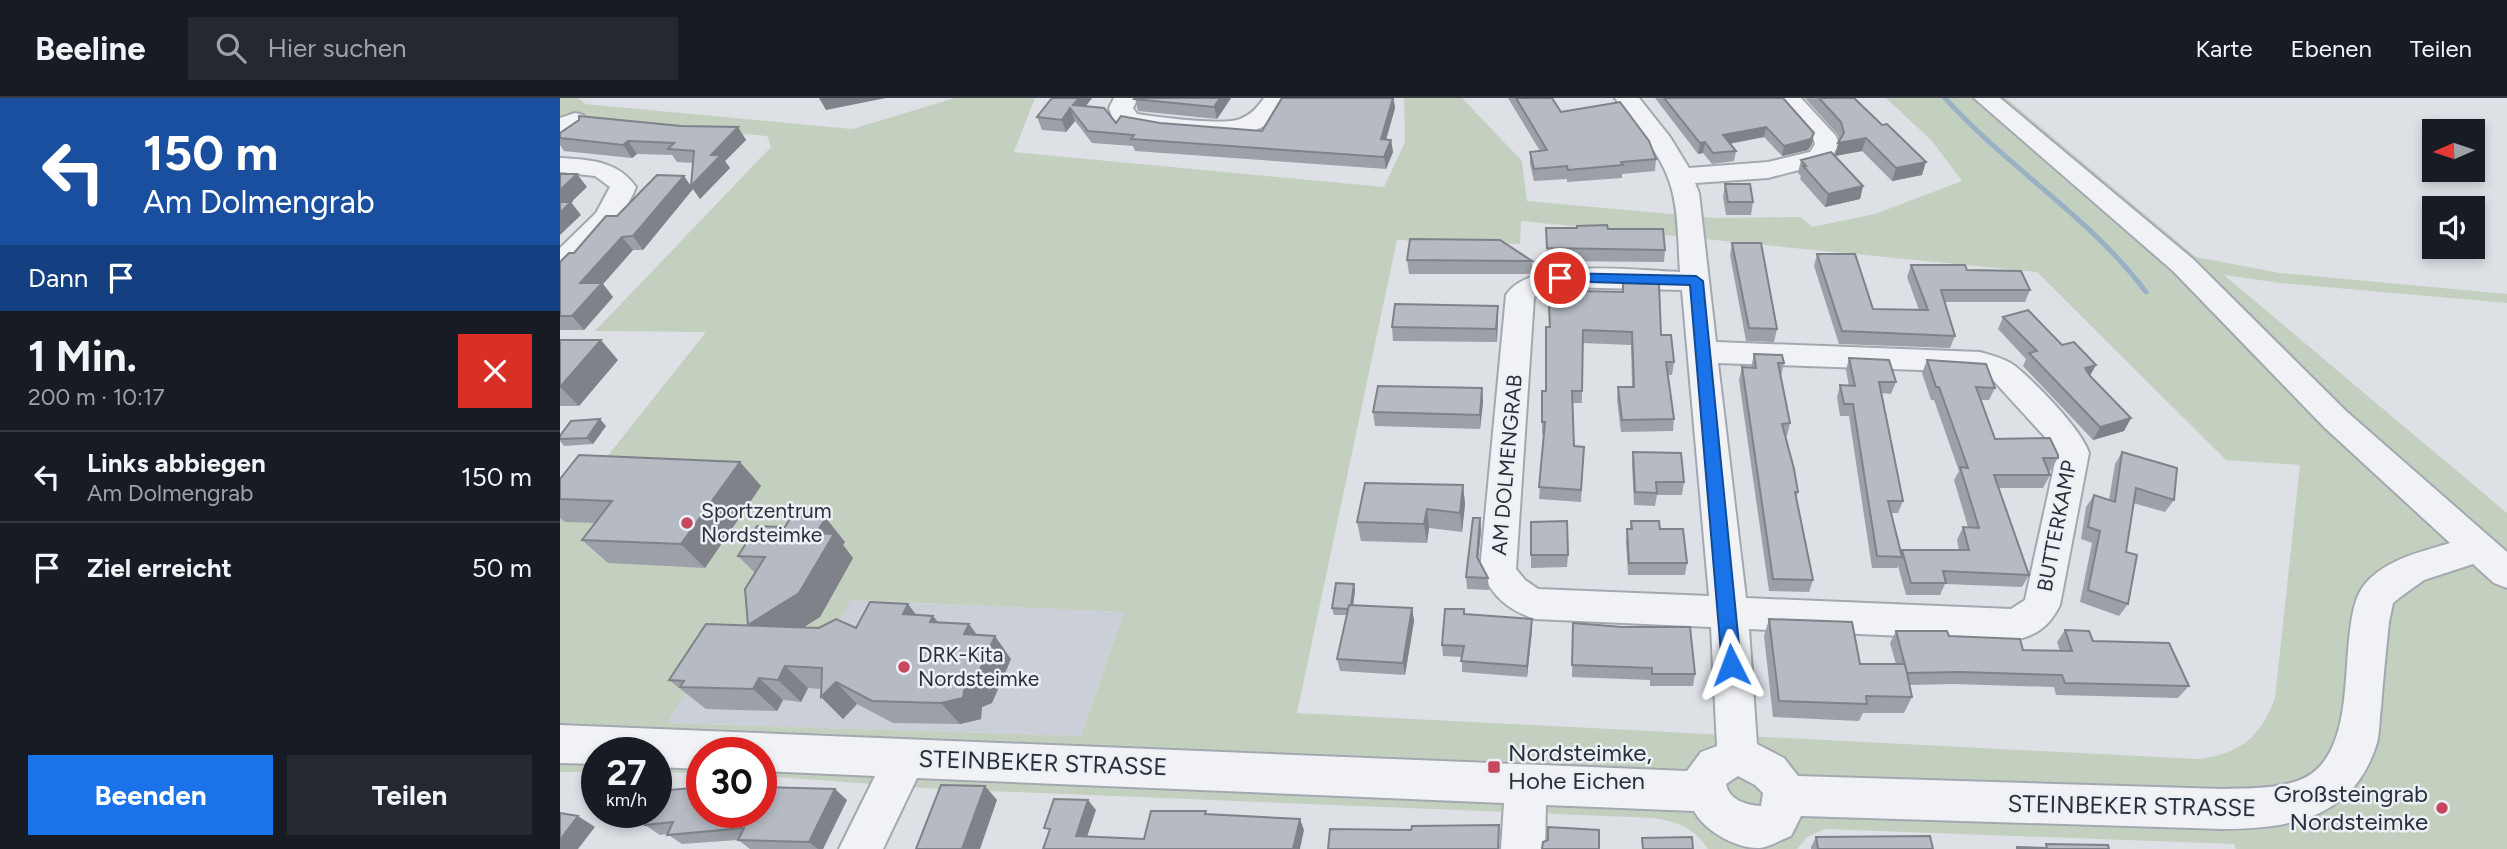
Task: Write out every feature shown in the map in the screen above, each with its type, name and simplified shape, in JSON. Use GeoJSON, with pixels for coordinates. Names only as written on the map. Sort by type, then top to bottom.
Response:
{"type":"FeatureCollection","features":[{"type":"Feature","properties":{"kind":"street"},"geometry":{"type":"LineString","coordinates":[[1126,98],[1121,108],[1123,115],[1129,119],[1232,129],[1263,117],[1276,98]]}},
{"type":"Feature","properties":{"kind":"street"},"geometry":{"type":"LineString","coordinates":[[1626,98],[1665,147],[1681,176],[1686,193],[1729,614],[1738,757]]}},
{"type":"Feature","properties":{"kind":"street"},"geometry":{"type":"LineString","coordinates":[[1681,176],[1768,170],[1820,158],[1825,152],[1824,136],[1788,98]]}},
{"type":"Feature","properties":{"kind":"street"},"geometry":{"type":"LineString","coordinates":[[1986,98],[2183,265],[2344,428],[2493,561]]}},
{"type":"Feature","properties":{"kind":"street"},"geometry":{"type":"LineString","coordinates":[[560,165],[607,172],[619,178],[624,187],[612,210],[560,263]]}},
{"type":"Feature","properties":{"kind":"street","name":"AM DOLMENGRAB"},"geometry":{"type":"LineString","coordinates":[[1696,281],[1542,279],[1528,286],[1520,295],[1498,570],[1507,588],[1520,599],[1535,604],[1729,614]]}},
{"type":"Feature","properties":{"kind":"street","name":"BUTTERKAMP"},"geometry":{"type":"LineString","coordinates":[[1702,352],[1980,362],[2003,372],[2070,443],[2073,453],[2042,605],[2036,615],[2024,623],[2011,625],[1729,614]]}},
{"type":"Feature","properties":{"kind":"street","name":"STEINBEKER STRASSE"},"geometry":{"type":"LineString","coordinates":[[1784,796],[2222,809],[2271,808],[2306,800],[2339,778],[2355,751],[2361,725],[2370,622],[2377,596],[2411,570],[2493,561]]}},
{"type":"Feature","properties":{"kind":"street","name":"STEINBEKER STRASSE"},"geometry":{"type":"LineString","coordinates":[[560,744],[1704,792]]}},
{"type":"Feature","properties":{"kind":"street"},"geometry":{"type":"LineString","coordinates":[[861,849],[906,757]]}},
{"type":"Feature","properties":{"kind":"street"},"geometry":{"type":"LineString","coordinates":[[1738,757],[1754,760],[1769,768],[1779,781],[1784,796],[1782,810],[1775,822],[1750,841],[1718,820],[1708,807],[1704,792],[1706,779],[1713,767],[1724,760],[1738,757]]}},
{"type":"Feature","properties":{"kind":"street"},"geometry":{"type":"LineString","coordinates":[[1523,849],[1526,785]]}},
{"type":"Feature","properties":{"kind":"shaded area","name":"DRK-Kita Nordsteimke"},"geometry":{"type":"Polygon","coordinates":[[[851,600],[1124,612],[1081,736],[667,723],[727,628],[851,600]]]}},
{"type":"Feature","properties":{"kind":"green space"},"geometry":{"type":"Polygon","coordinates":[[[560,98],[578,98],[585,104],[852,129],[955,98],[1035,98],[1014,152],[1384,187],[1405,142],[1404,98],[1462,98],[1522,161],[1527,201],[1715,218],[1801,217],[1812,227],[1875,214],[1962,181],[1932,141],[1886,98],[2006,98],[2196,257],[2280,273],[2507,294],[2507,303],[2280,283],[2224,275],[2507,513],[2507,849],[2236,849],[2234,844],[1825,829],[1807,837],[1797,849],[1708,849],[1685,827],[1654,818],[941,789],[777,777],[777,737],[686,737],[686,773],[672,772],[672,737],[581,737],[581,772],[560,772],[560,516],[706,332],[595,331],[771,147],[767,136],[560,118],[560,98]],[[1521,221],[1520,244],[1397,240],[1297,713],[2198,759],[2213,757],[2237,748],[2247,742],[2263,724],[2275,698],[2300,465],[2226,460],[2037,272],[1521,221]],[[851,600],[831,633],[727,628],[667,723],[1081,736],[1123,612],[851,600]]]}},
{"type":"Feature","properties":{"kind":"building"},"geometry":{"type":"Polygon","coordinates":[[[1052,98],[1079,98],[1073,105],[1104,108],[1116,123],[1121,116],[1160,123],[1262,131],[1282,98],[1393,98],[1381,139],[1391,140],[1384,157],[1131,139],[1134,135],[1088,131],[1070,108],[1062,120],[1037,117],[1052,98]]]}},
{"type":"Feature","properties":{"kind":"building"},"geometry":{"type":"Polygon","coordinates":[[[1135,98],[1220,98],[1214,107],[1135,98]]]}},
{"type":"Feature","properties":{"kind":"building"},"geometry":{"type":"Polygon","coordinates":[[[1516,98],[1552,98],[1561,112],[1620,102],[1649,141],[1656,159],[1568,170],[1567,166],[1534,169],[1530,152],[1547,150],[1516,98]]]}},
{"type":"Feature","properties":{"kind":"building"},"geometry":{"type":"Polygon","coordinates":[[[1664,98],[1783,98],[1814,133],[1811,139],[1784,146],[1766,127],[1723,135],[1736,151],[1713,153],[1705,142],[1700,143],[1664,98]]]}},
{"type":"Feature","properties":{"kind":"building"},"geometry":{"type":"Polygon","coordinates":[[[1819,98],[1854,98],[1882,125],[1887,124],[1926,162],[1896,168],[1866,138],[1838,143],[1844,133],[1841,122],[1819,98]]]}},
{"type":"Feature","properties":{"kind":"building"},"geometry":{"type":"Polygon","coordinates":[[[579,116],[681,126],[738,127],[711,155],[721,155],[691,186],[694,151],[668,149],[674,143],[628,141],[623,145],[560,138],[560,133],[579,120],[579,116]]]}},
{"type":"Feature","properties":{"kind":"building"},"geometry":{"type":"Polygon","coordinates":[[[1831,152],[1863,186],[1828,194],[1803,166],[1806,166],[1801,160],[1831,152]]]}},
{"type":"Feature","properties":{"kind":"building"},"geometry":{"type":"Polygon","coordinates":[[[560,174],[577,174],[560,190],[560,174]]]}},
{"type":"Feature","properties":{"kind":"building"},"geometry":{"type":"Polygon","coordinates":[[[657,175],[684,176],[633,236],[622,237],[580,283],[602,283],[572,316],[560,316],[560,262],[569,253],[574,253],[606,216],[617,216],[657,175]]]}},
{"type":"Feature","properties":{"kind":"building"},"geometry":{"type":"Polygon","coordinates":[[[1725,184],[1750,184],[1753,202],[1728,202],[1725,184]]]}},
{"type":"Feature","properties":{"kind":"building"},"geometry":{"type":"Polygon","coordinates":[[[560,202],[571,202],[560,213],[560,202]]]}},
{"type":"Feature","properties":{"kind":"building"},"geometry":{"type":"Polygon","coordinates":[[[1607,225],[1608,229],[1663,229],[1665,250],[1547,248],[1546,228],[1607,225]]]}},
{"type":"Feature","properties":{"kind":"building"},"geometry":{"type":"Polygon","coordinates":[[[1410,239],[1500,240],[1532,261],[1407,260],[1410,239]]]}},
{"type":"Feature","properties":{"kind":"building"},"geometry":{"type":"Polygon","coordinates":[[[1732,243],[1761,243],[1777,329],[1749,328],[1732,243]]]}},
{"type":"Feature","properties":{"kind":"building"},"geometry":{"type":"Polygon","coordinates":[[[1817,254],[1855,254],[1873,309],[1928,310],[1911,265],[1965,265],[1967,270],[2021,271],[2030,290],[1941,290],[1955,336],[1842,331],[1817,254]]]}},
{"type":"Feature","properties":{"kind":"building"},"geometry":{"type":"Polygon","coordinates":[[[1623,283],[1659,284],[1661,335],[1671,335],[1674,362],[1666,362],[1674,419],[1622,420],[1618,387],[1634,387],[1632,332],[1583,330],[1582,391],[1572,391],[1574,446],[1584,447],[1581,490],[1539,487],[1545,422],[1542,422],[1542,391],[1546,391],[1546,327],[1550,327],[1548,284],[1579,284],[1579,291],[1623,292],[1623,283]]]}},
{"type":"Feature","properties":{"kind":"building"},"geometry":{"type":"Polygon","coordinates":[[[1395,304],[1498,306],[1496,329],[1392,327],[1395,304]]]}},
{"type":"Feature","properties":{"kind":"building"},"geometry":{"type":"Polygon","coordinates":[[[2028,310],[2062,345],[2074,342],[2096,365],[2085,368],[2131,418],[2100,427],[2029,353],[2037,351],[2003,317],[2028,310]]]}},
{"type":"Feature","properties":{"kind":"building"},"geometry":{"type":"Polygon","coordinates":[[[560,340],[601,340],[560,387],[560,340]]]}},
{"type":"Feature","properties":{"kind":"building"},"geometry":{"type":"Polygon","coordinates":[[[1754,354],[1782,355],[1784,363],[1778,363],[1790,423],[1782,424],[1794,469],[1798,492],[1795,492],[1813,580],[1773,579],[1742,367],[1756,368],[1754,354]]]}},
{"type":"Feature","properties":{"kind":"building"},"geometry":{"type":"Polygon","coordinates":[[[1849,358],[1889,360],[1896,382],[1879,382],[1903,501],[1888,501],[1902,557],[1877,556],[1853,404],[1844,404],[1840,385],[1855,386],[1849,358]]]}},
{"type":"Feature","properties":{"kind":"building"},"geometry":{"type":"Polygon","coordinates":[[[1927,360],[1986,364],[1995,388],[1976,387],[1995,439],[2050,438],[2058,458],[2043,458],[2050,475],[1994,475],[2029,575],[1943,571],[1946,583],[1911,583],[1902,550],[1969,550],[1963,527],[1979,528],[1960,467],[1968,468],[1927,360]]]}},
{"type":"Feature","properties":{"kind":"building"},"geometry":{"type":"Polygon","coordinates":[[[1378,386],[1482,388],[1480,415],[1373,412],[1378,386]]]}},
{"type":"Feature","properties":{"kind":"building"},"geometry":{"type":"Polygon","coordinates":[[[600,419],[587,438],[560,439],[571,421],[600,419]]]}},
{"type":"Feature","properties":{"kind":"building"},"geometry":{"type":"Polygon","coordinates":[[[1633,452],[1681,453],[1684,482],[1656,482],[1657,493],[1635,492],[1633,452]]]}},
{"type":"Feature","properties":{"kind":"building"},"geometry":{"type":"Polygon","coordinates":[[[2122,452],[2177,468],[2174,500],[2136,488],[2126,552],[2137,555],[2128,604],[2088,590],[2100,531],[2088,527],[2094,495],[2115,502],[2122,452]]]}},
{"type":"Feature","properties":{"kind":"building"},"geometry":{"type":"Polygon","coordinates":[[[579,455],[740,462],[681,544],[582,540],[612,501],[560,499],[560,479],[579,455]]]}},
{"type":"Feature","properties":{"kind":"building"},"geometry":{"type":"Polygon","coordinates":[[[1365,483],[1463,485],[1460,513],[1427,509],[1424,524],[1357,522],[1365,483]]]}},
{"type":"Feature","properties":{"kind":"building"},"geometry":{"type":"Polygon","coordinates":[[[791,517],[826,518],[816,533],[834,534],[799,593],[748,625],[745,589],[765,557],[738,556],[757,526],[785,527],[791,517]]]}},
{"type":"Feature","properties":{"kind":"building"},"geometry":{"type":"Polygon","coordinates":[[[1473,518],[1480,518],[1477,557],[1488,578],[1466,577],[1473,518]]]}},
{"type":"Feature","properties":{"kind":"building"},"geometry":{"type":"Polygon","coordinates":[[[1567,521],[1568,555],[1531,555],[1531,522],[1567,521]]]}},
{"type":"Feature","properties":{"kind":"building"},"geometry":{"type":"Polygon","coordinates":[[[1631,521],[1659,521],[1660,529],[1683,529],[1687,563],[1629,563],[1627,529],[1632,529],[1631,521]]]}},
{"type":"Feature","properties":{"kind":"building"},"geometry":{"type":"Polygon","coordinates":[[[1336,583],[1354,584],[1348,609],[1332,608],[1336,583]]]}},
{"type":"Feature","properties":{"kind":"building"},"geometry":{"type":"Polygon","coordinates":[[[870,602],[908,604],[903,614],[933,616],[930,622],[969,624],[964,634],[995,636],[975,681],[965,685],[963,698],[941,703],[872,701],[836,682],[821,697],[822,668],[785,666],[778,680],[759,678],[753,689],[680,687],[684,681],[669,680],[706,624],[819,628],[836,619],[856,628],[870,602]]]}},
{"type":"Feature","properties":{"kind":"building"},"geometry":{"type":"Polygon","coordinates":[[[1349,605],[1412,608],[1403,663],[1337,659],[1349,605]]]}},
{"type":"Feature","properties":{"kind":"building"},"geometry":{"type":"Polygon","coordinates":[[[1445,609],[1464,609],[1464,614],[1532,619],[1527,666],[1461,661],[1464,646],[1442,645],[1445,609]]]}},
{"type":"Feature","properties":{"kind":"building"},"geometry":{"type":"Polygon","coordinates":[[[1769,619],[1852,622],[1860,664],[1905,664],[1912,697],[1866,696],[1867,704],[1779,701],[1769,619]]]}},
{"type":"Feature","properties":{"kind":"building"},"geometry":{"type":"Polygon","coordinates":[[[1573,623],[1622,627],[1690,627],[1695,674],[1652,674],[1652,668],[1572,665],[1573,623]]]}},
{"type":"Feature","properties":{"kind":"building"},"geometry":{"type":"Polygon","coordinates":[[[2065,630],[2089,631],[2093,641],[2169,643],[2189,686],[2065,683],[2062,675],[1907,673],[1896,631],[1947,631],[1949,636],[2020,639],[2023,650],[2072,651],[2065,630]]]}},
{"type":"Feature","properties":{"kind":"building"},"geometry":{"type":"Polygon","coordinates":[[[941,785],[985,786],[962,849],[916,849],[941,785]]]}},
{"type":"Feature","properties":{"kind":"building"},"geometry":{"type":"Polygon","coordinates":[[[777,787],[835,789],[809,842],[738,840],[744,828],[777,828],[777,787]]]}},
{"type":"Feature","properties":{"kind":"building"},"geometry":{"type":"Polygon","coordinates":[[[686,788],[686,828],[744,828],[667,835],[673,822],[672,790],[686,788]]]}},
{"type":"Feature","properties":{"kind":"building"},"geometry":{"type":"Polygon","coordinates":[[[1054,799],[1088,800],[1076,836],[1144,839],[1151,811],[1206,811],[1205,814],[1300,819],[1293,849],[1043,849],[1050,829],[1044,828],[1054,799]]]}},
{"type":"Feature","properties":{"kind":"building"},"geometry":{"type":"Polygon","coordinates":[[[560,813],[578,816],[560,840],[560,813]]]}},
{"type":"Feature","properties":{"kind":"building"},"geometry":{"type":"Polygon","coordinates":[[[1499,825],[1498,849],[1328,849],[1330,829],[1411,830],[1412,826],[1499,825]]]}},
{"type":"Feature","properties":{"kind":"building"},"geometry":{"type":"Polygon","coordinates":[[[1548,827],[1599,830],[1599,849],[1542,849],[1543,842],[1548,840],[1548,827]]]}},
{"type":"Feature","properties":{"kind":"building"},"geometry":{"type":"Polygon","coordinates":[[[1930,836],[1933,849],[1818,849],[1816,837],[1930,836]]]}},
{"type":"Feature","properties":{"kind":"building"},"geometry":{"type":"Polygon","coordinates":[[[1692,837],[1693,849],[1643,849],[1642,838],[1692,837]]]}},
{"type":"Feature","properties":{"kind":"building"},"geometry":{"type":"Polygon","coordinates":[[[2046,844],[2108,845],[2109,849],[2017,849],[2047,848],[2046,844]]]}},
{"type":"Feature","properties":{"kind":"waterway"},"geometry":{"type":"LineString","coordinates":[[1945,98],[1995,147],[2100,240],[2146,292]]}},
{"type":"Feature","properties":{"kind":"place","name":"Sportzentrum Nordsteimke"},"geometry":{"type":"Point","coordinates":[687,523]}},
{"type":"Feature","properties":{"kind":"place","name":"DRK-Kita Nordsteimke"},"geometry":{"type":"Point","coordinates":[904,667]}},
{"type":"Feature","properties":{"kind":"place","name":"Nordsteimke, Hohe Eichen"},"geometry":{"type":"Point","coordinates":[1494,767]}},
{"type":"Feature","properties":{"kind":"place","name":"Großsteingrab Nordsteimke"},"geometry":{"type":"Point","coordinates":[2442,808]}},
{"type":"Feature","properties":{"kind":"route"},"geometry":{"type":"LineString","coordinates":[[1560,278],[1696,281],[1729,614],[1731,665]]}}]}
